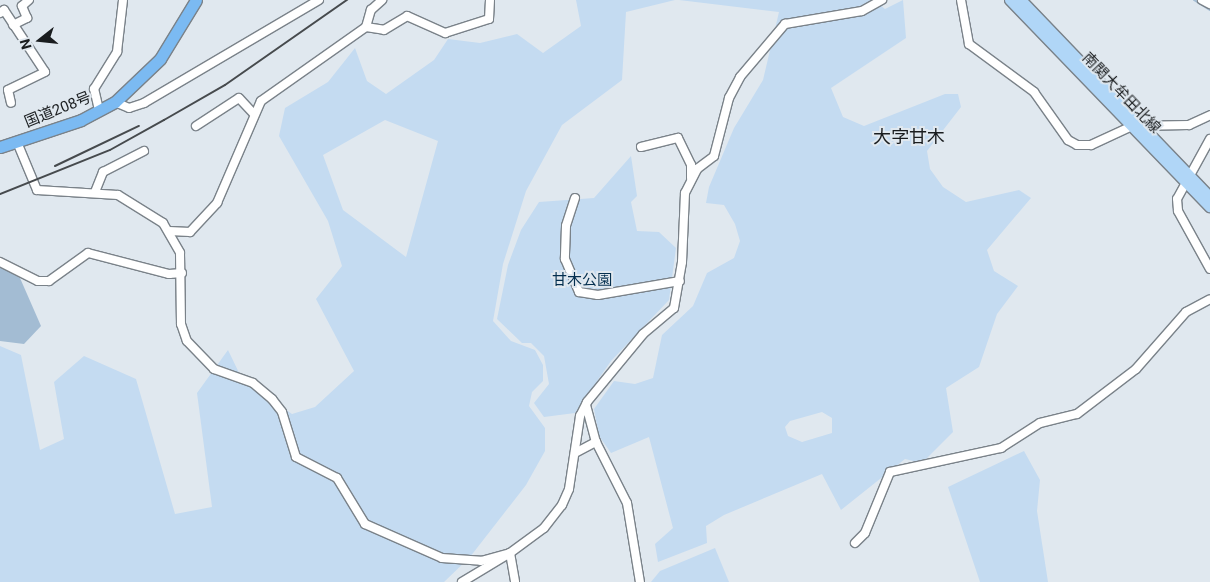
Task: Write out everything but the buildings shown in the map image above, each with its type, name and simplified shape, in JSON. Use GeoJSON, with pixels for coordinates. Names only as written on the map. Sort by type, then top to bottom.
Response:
{"type":"FeatureCollection","features":[{"type":"Feature","properties":{"kind":"highway","name":"国道208号"},"geometry":{"type":"LineString","coordinates":[[0,147],[99,110],[115,102],[160,59],[196,0]]}},
{"type":"Feature","properties":{"kind":"main road","name":"南関大牟田北線"},"geometry":{"type":"LineString","coordinates":[[1010,0],[1132,126],[1210,197]]}},
{"type":"Feature","properties":{"kind":"main road","name":"南関大牟田北線"},"geometry":{"type":"LineString","coordinates":[[1021,0],[1144,128],[1210,207]]}},
{"type":"Feature","properties":{"kind":"street"},"geometry":{"type":"LineString","coordinates":[[13,25],[27,18],[22,6],[29,0]]}},
{"type":"Feature","properties":{"kind":"street"},"geometry":{"type":"LineString","coordinates":[[99,110],[94,89],[117,52],[123,0]]}},
{"type":"Feature","properties":{"kind":"street"},"geometry":{"type":"LineString","coordinates":[[115,102],[129,108],[144,103],[320,0]]}},
{"type":"Feature","properties":{"kind":"street"},"geometry":{"type":"LineString","coordinates":[[169,231],[190,232],[217,202],[249,137],[247,127],[261,101],[366,27],[371,10],[382,0]]}},
{"type":"Feature","properties":{"kind":"street"},"geometry":{"type":"LineString","coordinates":[[366,27],[384,30],[407,16],[445,33],[489,19],[490,0]]}},
{"type":"Feature","properties":{"kind":"street"},"geometry":{"type":"LineString","coordinates":[[462,582],[510,553],[544,528],[562,505],[570,489],[575,453],[586,405],[643,334],[674,308],[680,281],[682,206],[692,180],[702,164],[714,156],[734,86],[785,24],[862,11],[882,0]]}},
{"type":"Feature","properties":{"kind":"street"},"geometry":{"type":"LineString","coordinates":[[961,0],[969,44],[1034,92],[1068,140],[1091,146],[1132,126],[1144,128],[1189,125],[1210,115]]}},
{"type":"Feature","properties":{"kind":"street"},"geometry":{"type":"LineString","coordinates":[[1202,0],[1210,4]]}},
{"type":"Feature","properties":{"kind":"street"},"geometry":{"type":"LineString","coordinates":[[0,13],[4,10],[45,72],[8,90],[11,103]]}},
{"type":"Feature","properties":{"kind":"street"},"geometry":{"type":"LineString","coordinates":[[196,126],[239,98],[253,113]]}},
{"type":"Feature","properties":{"kind":"street"},"geometry":{"type":"LineString","coordinates":[[641,148],[678,138],[691,165],[692,180]]}},
{"type":"Feature","properties":{"kind":"street"},"geometry":{"type":"LineString","coordinates":[[1210,140],[1187,178],[1177,199],[1178,211],[1210,269]]}},
{"type":"Feature","properties":{"kind":"street"},"geometry":{"type":"LineString","coordinates":[[17,142],[38,190],[51,194],[95,192],[118,195],[148,211],[169,231],[180,253],[182,273],[181,324],[187,341],[214,369],[253,383],[272,399],[282,412],[296,457],[337,478],[365,524],[442,558],[481,560],[510,553]]}},
{"type":"Feature","properties":{"kind":"street"},"geometry":{"type":"LineString","coordinates":[[95,192],[103,172],[144,151]]}},
{"type":"Feature","properties":{"kind":"street"},"geometry":{"type":"LineString","coordinates":[[575,198],[566,226],[564,259],[579,292],[598,295],[680,281]]}},
{"type":"Feature","properties":{"kind":"street"},"geometry":{"type":"LineString","coordinates":[[0,262],[38,281],[50,281],[88,253],[160,272],[182,273]]}},
{"type":"Feature","properties":{"kind":"street"},"geometry":{"type":"LineString","coordinates":[[855,543],[865,533],[890,472],[993,451],[1040,424],[1077,414],[1136,369],[1186,312],[1210,299]]}},
{"type":"Feature","properties":{"kind":"street"},"geometry":{"type":"LineString","coordinates":[[586,405],[596,442],[627,503],[640,582]]}},
{"type":"Feature","properties":{"kind":"street"},"geometry":{"type":"LineString","coordinates":[[575,453],[596,442]]}},
{"type":"Feature","properties":{"kind":"street"},"geometry":{"type":"LineString","coordinates":[[510,553],[515,582]]}},
{"type":"Feature","properties":{"kind":"green space"},"geometry":{"type":"Polygon","coordinates":[[[576,0],[675,0],[626,12],[622,80],[562,125],[526,191],[503,264],[493,321],[511,341],[535,350],[543,365],[543,381],[532,392],[529,406],[545,428],[545,451],[526,485],[470,557],[444,582],[0,582],[0,346],[21,355],[40,450],[64,439],[54,382],[84,356],[136,379],[175,514],[212,507],[197,393],[228,350],[242,379],[292,414],[315,407],[354,371],[316,299],[342,266],[328,221],[279,136],[285,108],[328,82],[355,48],[367,81],[386,94],[434,60],[448,39],[480,43],[517,34],[543,53],[581,26],[576,0]],[[385,120],[323,155],[343,210],[406,257],[438,141],[385,120]]]}},
{"type":"Feature","properties":{"kind":"green space"},"geometry":{"type":"Polygon","coordinates":[[[679,0],[874,0],[885,9],[903,0],[906,38],[831,88],[843,117],[864,126],[945,94],[958,94],[961,107],[927,151],[930,169],[943,187],[966,202],[1019,190],[1031,198],[987,250],[994,271],[1018,286],[997,314],[979,367],[946,388],[953,432],[922,463],[905,459],[841,510],[822,474],[724,515],[706,526],[707,543],[658,562],[655,544],[673,528],[649,437],[611,453],[599,436],[594,409],[614,381],[635,384],[653,378],[662,335],[693,306],[707,273],[734,258],[740,241],[735,224],[724,205],[706,203],[709,187],[734,128],[763,80],[779,12],[679,0]],[[822,412],[790,421],[785,427],[788,436],[802,442],[832,433],[832,418],[822,412]]]}},
{"type":"Feature","properties":{"kind":"green space","name":"甘木公園"},"geometry":{"type":"Polygon","coordinates":[[[631,156],[637,196],[631,202],[637,231],[659,232],[676,248],[669,300],[611,361],[575,413],[544,417],[534,403],[549,384],[544,356],[531,343],[522,343],[497,319],[508,265],[521,230],[539,202],[594,198],[631,156]]]}},
{"type":"Feature","properties":{"kind":"green space"},"geometry":{"type":"Polygon","coordinates":[[[1024,451],[1040,480],[1037,511],[1048,582],[980,582],[948,487],[1024,451]]]}},
{"type":"Feature","properties":{"kind":"green space"},"geometry":{"type":"Polygon","coordinates":[[[715,548],[729,582],[651,582],[660,571],[715,548]]]}},
{"type":"Feature","properties":{"kind":"shaded area"},"geometry":{"type":"Polygon","coordinates":[[[0,266],[20,278],[41,326],[24,344],[0,341],[0,266]]]}},
{"type":"Feature","properties":{"kind":"waterway"},"geometry":{"type":"LineString","coordinates":[[1194,0],[1210,10]]}},
{"type":"Feature","properties":{"kind":"railway"},"geometry":{"type":"LineString","coordinates":[[0,194],[110,150],[164,120],[225,85],[347,0]]}},
{"type":"Feature","properties":{"kind":"railway"},"geometry":{"type":"LineString","coordinates":[[55,166],[139,126]]}},
{"type":"Feature","properties":{"kind":"district","name":"大字甘木"},"geometry":{"type":"Point","coordinates":[909,137]}}]}
